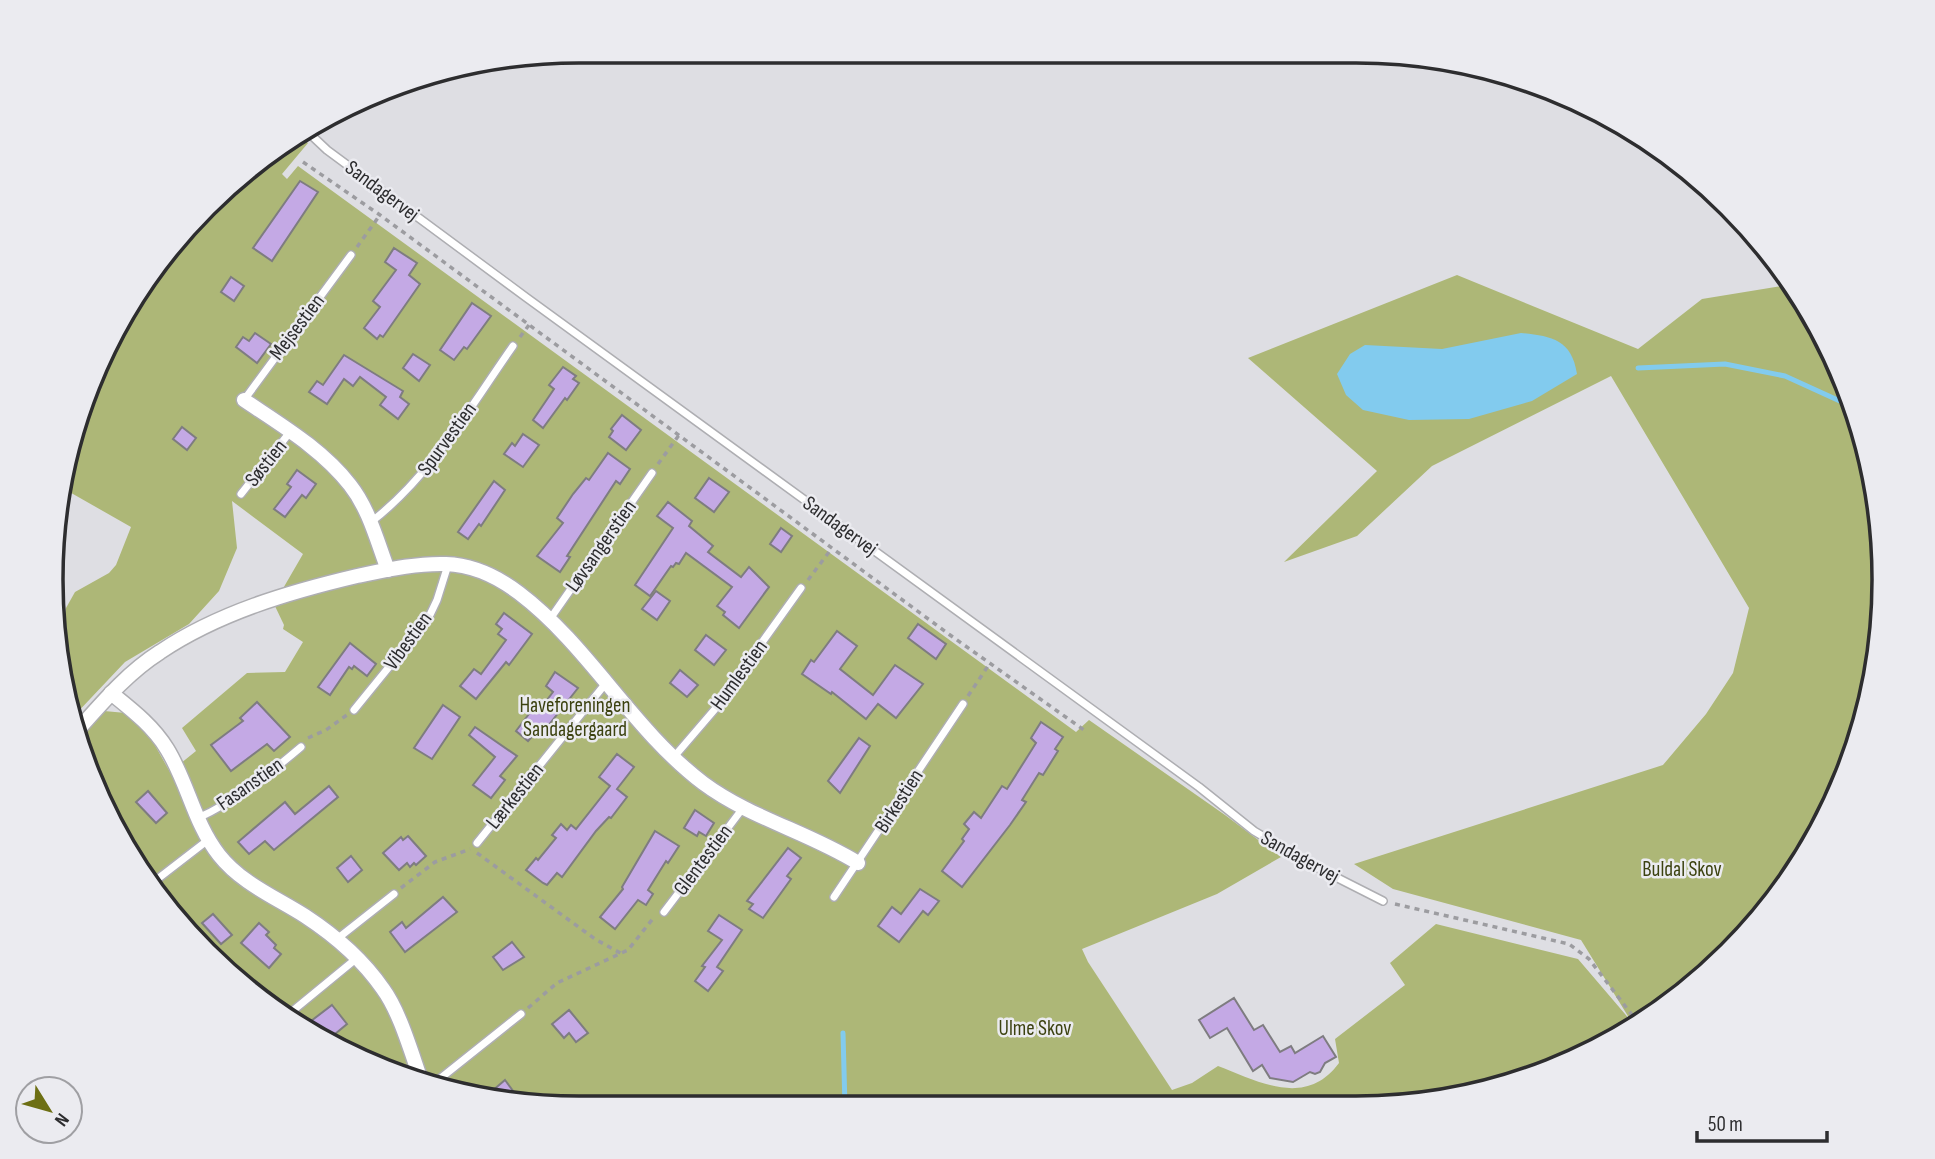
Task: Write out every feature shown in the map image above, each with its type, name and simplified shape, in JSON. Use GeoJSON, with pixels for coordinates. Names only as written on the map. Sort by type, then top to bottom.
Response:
{"type":"FeatureCollection","features":[{"type":"Feature","properties":{"kind":"street"},"geometry":{"type":"LineString","coordinates":[[244,400],[324,456],[351,487],[371,523],[388,570]]}},
{"type":"Feature","properties":{"kind":"street"},"geometry":{"type":"LineString","coordinates":[[84,723],[132,671],[160,651],[204,626],[261,603],[321,584],[388,570],[448,564],[481,570],[517,592],[550,619],[673,758],[705,784],[743,808],[831,846],[858,863]]}},
{"type":"Feature","properties":{"kind":"street"},"geometry":{"type":"LineString","coordinates":[[111,693],[143,719],[166,747],[208,840],[232,870],[307,917],[336,939],[357,958],[384,990],[417,1070]]}},
{"type":"Feature","properties":{"kind":"lane","name":"Sandagervej"},"geometry":{"type":"LineString","coordinates":[[313,137],[516,290],[1188,779],[1254,831],[1310,864],[1383,901]]}},
{"type":"Feature","properties":{"kind":"lane","name":"Mejsestien"},"geometry":{"type":"LineString","coordinates":[[244,400],[351,255]]}},
{"type":"Feature","properties":{"kind":"lane","name":"Spurvestien"},"geometry":{"type":"LineString","coordinates":[[371,523],[396,503],[420,477],[513,346]]}},
{"type":"Feature","properties":{"kind":"lane","name":"Søstien"},"geometry":{"type":"LineString","coordinates":[[241,494],[290,432]]}},
{"type":"Feature","properties":{"kind":"lane","name":"Løvsangerstien"},"geometry":{"type":"LineString","coordinates":[[550,619],[652,473]]}},
{"type":"Feature","properties":{"kind":"lane","name":"Vibestien"},"geometry":{"type":"LineString","coordinates":[[354,710],[428,619],[448,564]]}},
{"type":"Feature","properties":{"kind":"lane","name":"Humlestien"},"geometry":{"type":"LineString","coordinates":[[673,758],[728,694],[730,687],[801,589]]}},
{"type":"Feature","properties":{"kind":"lane","name":"Lærkestien"},"geometry":{"type":"LineString","coordinates":[[474,846],[606,683]]}},
{"type":"Feature","properties":{"kind":"lane","name":"Birkestien"},"geometry":{"type":"LineString","coordinates":[[834,897],[963,704]]}},
{"type":"Feature","properties":{"kind":"lane","name":"Fasanstien"},"geometry":{"type":"LineString","coordinates":[[198,818],[218,809],[274,770],[301,747]]}},
{"type":"Feature","properties":{"kind":"lane","name":"Glentestien"},"geometry":{"type":"LineString","coordinates":[[664,912],[743,808]]}},
{"type":"Feature","properties":{"kind":"lane"},"geometry":{"type":"LineString","coordinates":[[159,878],[208,840]]}},
{"type":"Feature","properties":{"kind":"lane"},"geometry":{"type":"LineString","coordinates":[[336,939],[394,894]]}},
{"type":"Feature","properties":{"kind":"lane"},"geometry":{"type":"LineString","coordinates":[[294,1010],[357,958]]}},
{"type":"Feature","properties":{"kind":"lane"},"geometry":{"type":"LineString","coordinates":[[442,1077],[521,1014]]}},
{"type":"Feature","properties":{"kind":"path"},"geometry":{"type":"LineString","coordinates":[[303,162],[380,215],[1084,730]]}},
{"type":"Feature","properties":{"kind":"path"},"geometry":{"type":"LineString","coordinates":[[351,255],[380,215]]}},
{"type":"Feature","properties":{"kind":"path"},"geometry":{"type":"LineString","coordinates":[[652,473],[679,435]]}},
{"type":"Feature","properties":{"kind":"path"},"geometry":{"type":"LineString","coordinates":[[801,589],[832,548]]}},
{"type":"Feature","properties":{"kind":"path"},"geometry":{"type":"LineString","coordinates":[[963,704],[990,663]]}},
{"type":"Feature","properties":{"kind":"path"},"geometry":{"type":"LineString","coordinates":[[301,747],[312,735],[326,730],[354,710]]}},
{"type":"Feature","properties":{"kind":"path"},"geometry":{"type":"LineString","coordinates":[[394,894],[435,862],[474,846],[595,939],[622,954]]}},
{"type":"Feature","properties":{"kind":"path"},"geometry":{"type":"LineString","coordinates":[[1383,901],[1569,944],[1589,959],[1632,1015]]}},
{"type":"Feature","properties":{"kind":"path"},"geometry":{"type":"LineString","coordinates":[[521,1014],[557,983],[628,950],[660,909],[664,912]]}},
{"type":"Feature","properties":{"kind":"green space"},"geometry":{"type":"Polygon","coordinates":[[[306,141],[308,143],[282,174],[287,179],[298,166],[1076,732],[1089,720],[1281,857],[1217,894],[1082,949],[1172,1090],[1192,1083],[1218,1066],[1250,1079],[1282,1087],[1312,1085],[1326,1077],[1339,1063],[1335,1039],[1405,985],[1390,963],[1436,924],[1578,959],[1628,1018],[1584,1043],[1522,1069],[1456,1086],[1389,1095],[580,1096],[512,1092],[413,1069],[321,1027],[239,968],[214,945],[170,894],[132,838],[116,808],[86,731],[104,711],[126,713],[152,740],[170,772],[196,751],[182,728],[247,673],[285,672],[303,642],[283,629],[284,625],[274,604],[303,554],[232,501],[237,548],[219,591],[189,624],[125,662],[80,709],[67,647],[66,608],[75,592],[109,573],[116,565],[131,527],[71,493],[90,413],[116,351],[150,293],[191,239],[239,191],[306,141]]]}},
{"type":"Feature","properties":{"kind":"green space","name":"Buldal Skov"},"geometry":{"type":"Polygon","coordinates":[[[1457,275],[1638,349],[1702,299],[1780,286],[1819,351],[1845,413],[1868,512],[1872,580],[1868,647],[1845,746],[1819,808],[1785,866],[1744,920],[1721,945],[1670,989],[1629,1017],[1581,940],[1393,889],[1354,864],[1663,765],[1706,714],[1733,673],[1749,608],[1611,376],[1432,466],[1357,536],[1284,562],[1377,471],[1248,358],[1457,275]]]}},
{"type":"Feature","properties":{"kind":"water"},"geometry":{"type":"Polygon","coordinates":[[[1521,333],[1550,338],[1565,346],[1577,374],[1532,401],[1469,419],[1409,420],[1363,410],[1346,395],[1337,374],[1350,354],[1365,345],[1442,349],[1521,333]]]}},
{"type":"Feature","properties":{"kind":"building"},"geometry":{"type":"Polygon","coordinates":[[[300,181],[318,192],[272,261],[253,248],[300,181]]]}},
{"type":"Feature","properties":{"kind":"building"},"geometry":{"type":"Polygon","coordinates":[[[394,248],[417,263],[409,275],[420,284],[383,337],[380,335],[377,339],[364,328],[380,307],[373,301],[396,270],[385,262],[394,248]]]}},
{"type":"Feature","properties":{"kind":"building"},"geometry":{"type":"Polygon","coordinates":[[[231,277],[244,286],[234,301],[221,292],[231,277]]]}},
{"type":"Feature","properties":{"kind":"building"},"geometry":{"type":"Polygon","coordinates":[[[472,303],[491,316],[467,349],[464,347],[454,360],[440,350],[472,303]]]}},
{"type":"Feature","properties":{"kind":"building"},"geometry":{"type":"Polygon","coordinates":[[[255,333],[271,344],[257,363],[236,347],[243,337],[249,341],[255,333]]]}},
{"type":"Feature","properties":{"kind":"building"},"geometry":{"type":"Polygon","coordinates":[[[413,354],[430,365],[419,381],[403,368],[413,354]]]}},
{"type":"Feature","properties":{"kind":"building"},"geometry":{"type":"Polygon","coordinates":[[[344,355],[403,391],[400,397],[409,404],[398,419],[380,405],[386,397],[360,377],[353,386],[344,379],[327,404],[309,392],[317,381],[323,385],[344,355]]]}},
{"type":"Feature","properties":{"kind":"building"},"geometry":{"type":"Polygon","coordinates":[[[563,367],[576,376],[573,379],[579,383],[543,428],[533,420],[554,389],[549,385],[563,367]]]}},
{"type":"Feature","properties":{"kind":"building"},"geometry":{"type":"Polygon","coordinates":[[[622,415],[641,430],[626,450],[609,437],[613,431],[611,429],[622,415]]]}},
{"type":"Feature","properties":{"kind":"building"},"geometry":{"type":"Polygon","coordinates":[[[182,427],[196,438],[187,450],[173,439],[182,427]]]}},
{"type":"Feature","properties":{"kind":"building"},"geometry":{"type":"Polygon","coordinates":[[[523,434],[539,445],[523,467],[504,454],[512,443],[515,446],[523,434]]]}},
{"type":"Feature","properties":{"kind":"building"},"geometry":{"type":"Polygon","coordinates":[[[608,453],[630,469],[620,484],[616,481],[567,556],[570,557],[560,572],[537,556],[563,523],[557,518],[573,494],[586,478],[589,480],[608,453]]]}},
{"type":"Feature","properties":{"kind":"building"},"geometry":{"type":"Polygon","coordinates":[[[297,470],[316,484],[306,498],[302,495],[285,517],[274,509],[291,487],[287,484],[297,470]]]}},
{"type":"Feature","properties":{"kind":"building"},"geometry":{"type":"Polygon","coordinates":[[[709,478],[729,492],[714,512],[695,498],[709,478]]]}},
{"type":"Feature","properties":{"kind":"building"},"geometry":{"type":"Polygon","coordinates":[[[494,481],[505,490],[481,526],[479,524],[468,539],[458,532],[494,481]]]}},
{"type":"Feature","properties":{"kind":"building"},"geometry":{"type":"Polygon","coordinates":[[[668,502],[692,521],[689,526],[713,546],[708,552],[741,577],[749,567],[769,587],[739,628],[723,615],[725,612],[717,606],[732,587],[686,553],[679,564],[671,566],[650,596],[635,585],[673,528],[657,516],[668,502]]]}},
{"type":"Feature","properties":{"kind":"building"},"geometry":{"type":"Polygon","coordinates":[[[781,528],[792,536],[781,552],[770,544],[781,528]]]}},
{"type":"Feature","properties":{"kind":"building"},"geometry":{"type":"Polygon","coordinates":[[[656,591],[670,601],[657,620],[642,609],[656,591]]]}},
{"type":"Feature","properties":{"kind":"building"},"geometry":{"type":"Polygon","coordinates":[[[504,613],[532,634],[509,665],[506,662],[476,699],[460,686],[474,669],[481,674],[506,640],[498,634],[502,629],[496,624],[504,613]]]}},
{"type":"Feature","properties":{"kind":"building"},"geometry":{"type":"Polygon","coordinates":[[[918,624],[946,644],[936,659],[908,638],[918,624]]]}},
{"type":"Feature","properties":{"kind":"building"},"geometry":{"type":"Polygon","coordinates":[[[837,631],[857,646],[840,669],[873,695],[895,665],[923,684],[896,718],[878,704],[866,719],[832,692],[831,694],[802,674],[837,631]]]}},
{"type":"Feature","properties":{"kind":"building"},"geometry":{"type":"Polygon","coordinates":[[[706,635],[726,650],[714,665],[695,650],[706,635]]]}},
{"type":"Feature","properties":{"kind":"building"},"geometry":{"type":"Polygon","coordinates":[[[350,643],[376,664],[367,676],[354,666],[352,669],[349,667],[330,695],[318,687],[350,643]]]}},
{"type":"Feature","properties":{"kind":"building"},"geometry":{"type":"Polygon","coordinates":[[[680,670],[698,685],[687,697],[670,683],[680,670]]]}},
{"type":"Feature","properties":{"kind":"building"},"geometry":{"type":"Polygon","coordinates":[[[555,672],[578,688],[540,736],[536,732],[528,741],[516,731],[532,710],[537,713],[553,692],[546,686],[555,672]]]}},
{"type":"Feature","properties":{"kind":"building"},"geometry":{"type":"Polygon","coordinates":[[[257,702],[290,737],[274,751],[267,744],[231,771],[211,745],[243,721],[240,718],[257,702]]]}},
{"type":"Feature","properties":{"kind":"building"},"geometry":{"type":"Polygon","coordinates":[[[443,705],[460,717],[432,759],[414,748],[443,705]]]}},
{"type":"Feature","properties":{"kind":"building"},"geometry":{"type":"Polygon","coordinates":[[[1041,722],[1063,737],[1055,749],[1058,751],[1043,775],[1039,773],[1022,800],[1026,802],[1010,825],[962,887],[942,871],[964,841],[962,839],[969,829],[964,824],[974,812],[981,818],[1002,786],[1007,789],[1036,743],[1031,738],[1041,722]]]}},
{"type":"Feature","properties":{"kind":"building"},"geometry":{"type":"Polygon","coordinates":[[[475,727],[517,756],[500,776],[505,780],[491,798],[473,785],[495,757],[469,735],[475,727]]]}},
{"type":"Feature","properties":{"kind":"building"},"geometry":{"type":"Polygon","coordinates":[[[859,738],[870,746],[840,793],[828,781],[859,738]]]}},
{"type":"Feature","properties":{"kind":"building"},"geometry":{"type":"Polygon","coordinates":[[[617,754],[634,767],[617,789],[627,797],[611,818],[596,831],[562,877],[557,873],[547,885],[543,883],[526,870],[556,838],[552,835],[561,824],[567,830],[571,825],[576,829],[610,786],[599,777],[617,754]]]}},
{"type":"Feature","properties":{"kind":"building"},"geometry":{"type":"Polygon","coordinates":[[[329,786],[338,797],[274,850],[265,841],[249,854],[238,842],[285,802],[295,814],[329,786]]]}},
{"type":"Feature","properties":{"kind":"building"},"geometry":{"type":"Polygon","coordinates":[[[148,791],[167,813],[156,823],[136,802],[148,791]]]}},
{"type":"Feature","properties":{"kind":"building"},"geometry":{"type":"Polygon","coordinates":[[[695,810],[714,823],[706,836],[699,832],[697,836],[684,828],[695,810]]]}},
{"type":"Feature","properties":{"kind":"building"},"geometry":{"type":"Polygon","coordinates":[[[655,831],[679,846],[648,890],[653,894],[646,905],[638,900],[615,929],[600,917],[623,889],[655,831]]]}},
{"type":"Feature","properties":{"kind":"building"},"geometry":{"type":"Polygon","coordinates":[[[408,836],[426,856],[416,865],[414,863],[410,867],[407,863],[399,870],[383,853],[401,837],[403,840],[408,836]]]}},
{"type":"Feature","properties":{"kind":"building"},"geometry":{"type":"Polygon","coordinates":[[[788,848],[801,858],[787,876],[791,879],[763,918],[749,909],[753,904],[747,901],[788,848]]]}},
{"type":"Feature","properties":{"kind":"building"},"geometry":{"type":"Polygon","coordinates":[[[351,856],[362,870],[348,882],[337,868],[351,856]]]}},
{"type":"Feature","properties":{"kind":"building"},"geometry":{"type":"Polygon","coordinates":[[[920,889],[939,901],[928,915],[923,911],[899,942],[878,926],[892,907],[901,914],[920,889]]]}},
{"type":"Feature","properties":{"kind":"building"},"geometry":{"type":"Polygon","coordinates":[[[443,897],[457,912],[405,952],[390,932],[402,922],[406,928],[443,897]]]}},
{"type":"Feature","properties":{"kind":"building"},"geometry":{"type":"Polygon","coordinates":[[[213,914],[232,935],[221,944],[202,923],[213,914]]]}},
{"type":"Feature","properties":{"kind":"building"},"geometry":{"type":"Polygon","coordinates":[[[719,915],[742,930],[717,967],[723,971],[708,991],[695,981],[705,967],[702,966],[722,940],[708,931],[719,915]]]}},
{"type":"Feature","properties":{"kind":"building"},"geometry":{"type":"Polygon","coordinates":[[[259,923],[269,932],[266,935],[281,954],[269,968],[241,943],[259,923]]]}},
{"type":"Feature","properties":{"kind":"building"},"geometry":{"type":"Polygon","coordinates":[[[512,942],[524,957],[503,970],[493,957],[512,942]]]}},
{"type":"Feature","properties":{"kind":"building"},"geometry":{"type":"Polygon","coordinates":[[[1234,998],[1254,1030],[1263,1025],[1280,1052],[1291,1046],[1295,1053],[1323,1036],[1336,1057],[1325,1063],[1320,1072],[1310,1072],[1293,1082],[1270,1078],[1262,1065],[1253,1071],[1227,1028],[1210,1038],[1199,1020],[1234,998]]]}},
{"type":"Feature","properties":{"kind":"building"},"geometry":{"type":"Polygon","coordinates":[[[332,1005],[347,1024],[335,1034],[311,1021],[332,1005]]]}},
{"type":"Feature","properties":{"kind":"building"},"geometry":{"type":"Polygon","coordinates":[[[569,1010],[588,1033],[576,1042],[569,1033],[564,1038],[552,1024],[569,1010]]]}},
{"type":"Feature","properties":{"kind":"building"},"geometry":{"type":"Polygon","coordinates":[[[505,1080],[514,1092],[512,1092],[495,1089],[505,1080]]]}},
{"type":"Feature","properties":{"kind":"waterway"},"geometry":{"type":"LineString","coordinates":[[1638,368],[1725,364],[1785,376],[1840,401]]}},
{"type":"Feature","properties":{"kind":"waterway"},"geometry":{"type":"LineString","coordinates":[[843,1033],[845,1096]]}},
{"type":"Feature","properties":{"kind":"park label","name":"Haveforeningen Sandagergaard"},"geometry":{"type":"Point","coordinates":[575,717]}},
{"type":"Feature","properties":{"kind":"park label","name":"Ulme Skov"},"geometry":{"type":"Point","coordinates":[1035,1028]}}]}
